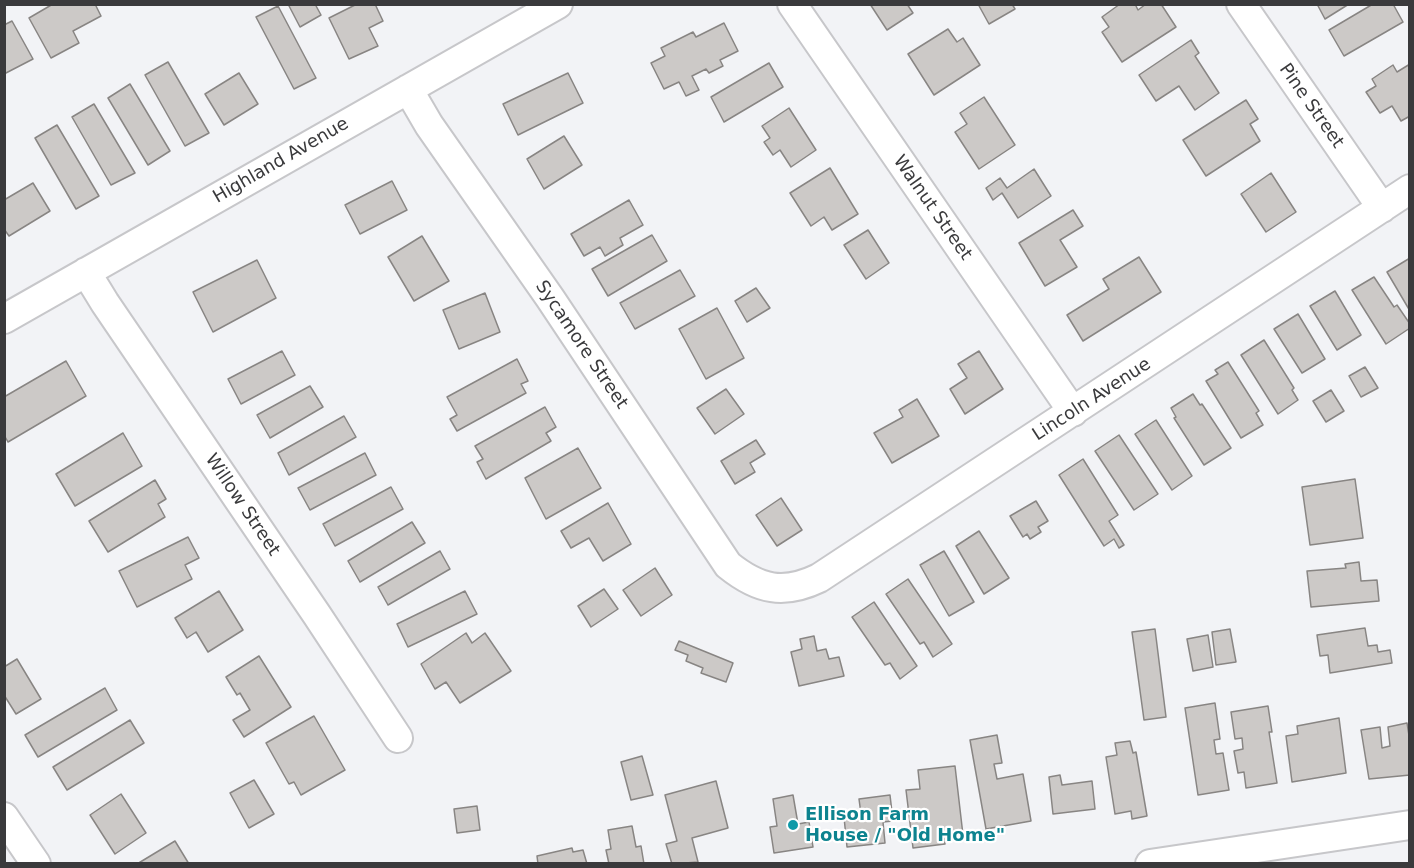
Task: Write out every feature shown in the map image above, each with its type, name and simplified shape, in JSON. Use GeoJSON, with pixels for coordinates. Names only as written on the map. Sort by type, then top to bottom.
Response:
{"type":"FeatureCollection","features":[{"type":"Feature","properties":{"kind":"street","name":"Highland Avenue"},"geometry":{"type":"LineString","coordinates":[[4,319],[558,4]]}},
{"type":"Feature","properties":{"kind":"street","name":"Walnut Street"},"geometry":{"type":"LineString","coordinates":[[792,4],[1073,412]]}},
{"type":"Feature","properties":{"kind":"street","name":"Pine Street"},"geometry":{"type":"LineString","coordinates":[[1241,4],[1382,208]]}},
{"type":"Feature","properties":{"kind":"street","name":"Sycamore Street"},"geometry":{"type":"LineString","coordinates":[[408,89],[429,125],[550,298],[728,565],[744,578],[766,587]]}},
{"type":"Feature","properties":{"kind":"street","name":"Lincoln Avenue"},"geometry":{"type":"LineString","coordinates":[[766,587],[786,589],[805,585],[819,578],[1410,189]]}},
{"type":"Feature","properties":{"kind":"street","name":"Willow Street"},"geometry":{"type":"LineString","coordinates":[[86,272],[398,738]]}},
{"type":"Feature","properties":{"kind":"street"},"geometry":{"type":"LineString","coordinates":[[4,817],[36,864]]}},
{"type":"Feature","properties":{"kind":"street"},"geometry":{"type":"LineString","coordinates":[[1150,864],[1410,825]]}},
{"type":"Feature","properties":{"kind":"building"},"geometry":{"type":"Polygon","coordinates":[[[53,4],[95,4],[101,16],[73,31],[79,43],[51,58],[29,18],[53,4]]]}},
{"type":"Feature","properties":{"kind":"building"},"geometry":{"type":"Polygon","coordinates":[[[288,4],[315,4],[321,15],[300,27],[288,4]]]}},
{"type":"Feature","properties":{"kind":"building"},"geometry":{"type":"Polygon","coordinates":[[[357,4],[375,4],[383,21],[369,28],[378,46],[349,59],[329,18],[357,4]]]}},
{"type":"Feature","properties":{"kind":"building"},"geometry":{"type":"Polygon","coordinates":[[[870,4],[907,4],[913,13],[887,30],[870,4]]]}},
{"type":"Feature","properties":{"kind":"building"},"geometry":{"type":"Polygon","coordinates":[[[978,4],[1012,4],[1015,9],[989,24],[978,4]]]}},
{"type":"Feature","properties":{"kind":"building"},"geometry":{"type":"Polygon","coordinates":[[[1120,4],[1135,4],[1138,10],[1146,4],[1161,4],[1176,27],[1122,62],[1102,32],[1109,27],[1102,17],[1120,4]]]}},
{"type":"Feature","properties":{"kind":"building"},"geometry":{"type":"Polygon","coordinates":[[[1317,4],[1349,4],[1325,19],[1317,4]]]}},
{"type":"Feature","properties":{"kind":"building"},"geometry":{"type":"Polygon","coordinates":[[[1373,4],[1393,4],[1403,22],[1344,56],[1329,30],[1373,4]]]}},
{"type":"Feature","properties":{"kind":"building"},"geometry":{"type":"Polygon","coordinates":[[[278,6],[316,78],[294,89],[256,17],[278,6]]]}},
{"type":"Feature","properties":{"kind":"building"},"geometry":{"type":"Polygon","coordinates":[[[12,21],[33,59],[4,74],[4,25],[12,21]]]}},
{"type":"Feature","properties":{"kind":"building"},"geometry":{"type":"Polygon","coordinates":[[[724,23],[738,51],[720,60],[723,66],[709,73],[706,69],[692,76],[699,90],[686,96],[679,82],[664,89],[651,63],[665,56],[661,48],[693,32],[696,37],[724,23]]]}},
{"type":"Feature","properties":{"kind":"building"},"geometry":{"type":"Polygon","coordinates":[[[948,29],[957,42],[963,38],[980,65],[934,95],[908,54],[948,29]]]}},
{"type":"Feature","properties":{"kind":"building"},"geometry":{"type":"Polygon","coordinates":[[[1191,40],[1199,53],[1195,56],[1219,93],[1195,110],[1179,86],[1156,101],[1139,75],[1191,40]]]}},
{"type":"Feature","properties":{"kind":"building"},"geometry":{"type":"Polygon","coordinates":[[[168,62],[209,133],[185,146],[145,75],[168,62]]]}},
{"type":"Feature","properties":{"kind":"building"},"geometry":{"type":"Polygon","coordinates":[[[769,63],[783,87],[724,122],[711,97],[769,63]]]}},
{"type":"Feature","properties":{"kind":"building"},"geometry":{"type":"Polygon","coordinates":[[[1410,64],[1410,116],[1401,121],[1392,106],[1380,113],[1366,92],[1376,86],[1372,79],[1393,65],[1397,72],[1410,64]]]}},
{"type":"Feature","properties":{"kind":"building"},"geometry":{"type":"Polygon","coordinates":[[[239,73],[258,104],[224,125],[205,94],[239,73]]]}},
{"type":"Feature","properties":{"kind":"building"},"geometry":{"type":"Polygon","coordinates":[[[568,73],[583,103],[518,135],[503,104],[568,73]]]}},
{"type":"Feature","properties":{"kind":"building"},"geometry":{"type":"Polygon","coordinates":[[[130,84],[170,151],[148,165],[108,98],[130,84]]]}},
{"type":"Feature","properties":{"kind":"building"},"geometry":{"type":"Polygon","coordinates":[[[984,97],[1015,145],[979,169],[955,132],[967,124],[960,113],[984,97]]]}},
{"type":"Feature","properties":{"kind":"building"},"geometry":{"type":"Polygon","coordinates":[[[1246,100],[1258,119],[1250,124],[1260,141],[1206,176],[1183,140],[1246,100]]]}},
{"type":"Feature","properties":{"kind":"building"},"geometry":{"type":"Polygon","coordinates":[[[94,104],[135,173],[111,185],[72,117],[94,104]]]}},
{"type":"Feature","properties":{"kind":"building"},"geometry":{"type":"Polygon","coordinates":[[[789,108],[816,150],[791,167],[780,150],[773,155],[764,142],[770,138],[762,126],[789,108]]]}},
{"type":"Feature","properties":{"kind":"building"},"geometry":{"type":"Polygon","coordinates":[[[57,125],[99,196],[76,209],[35,138],[57,125]]]}},
{"type":"Feature","properties":{"kind":"building"},"geometry":{"type":"Polygon","coordinates":[[[564,136],[582,165],[544,189],[527,159],[564,136]]]}},
{"type":"Feature","properties":{"kind":"building"},"geometry":{"type":"Polygon","coordinates":[[[830,168],[858,214],[832,230],[824,217],[811,226],[790,193],[830,168]]]}},
{"type":"Feature","properties":{"kind":"building"},"geometry":{"type":"Polygon","coordinates":[[[1034,169],[1051,196],[1018,218],[1002,193],[993,200],[986,188],[1000,178],[1007,188],[1034,169]]]}},
{"type":"Feature","properties":{"kind":"building"},"geometry":{"type":"Polygon","coordinates":[[[1271,173],[1296,212],[1266,232],[1241,194],[1271,173]]]}},
{"type":"Feature","properties":{"kind":"building"},"geometry":{"type":"Polygon","coordinates":[[[392,181],[407,210],[360,234],[345,205],[392,181]]]}},
{"type":"Feature","properties":{"kind":"building"},"geometry":{"type":"Polygon","coordinates":[[[33,183],[50,211],[9,236],[4,229],[4,200],[33,183]]]}},
{"type":"Feature","properties":{"kind":"building"},"geometry":{"type":"Polygon","coordinates":[[[629,200],[643,225],[620,238],[623,245],[605,256],[600,247],[584,256],[571,234],[629,200]]]}},
{"type":"Feature","properties":{"kind":"building"},"geometry":{"type":"Polygon","coordinates":[[[1073,210],[1083,226],[1060,240],[1077,267],[1045,286],[1019,243],[1073,210]]]}},
{"type":"Feature","properties":{"kind":"building"},"geometry":{"type":"Polygon","coordinates":[[[868,230],[889,263],[866,279],[844,245],[868,230]]]}},
{"type":"Feature","properties":{"kind":"building"},"geometry":{"type":"Polygon","coordinates":[[[652,235],[667,261],[608,296],[592,269],[652,235]]]}},
{"type":"Feature","properties":{"kind":"building"},"geometry":{"type":"Polygon","coordinates":[[[422,236],[449,281],[414,301],[388,257],[422,236]]]}},
{"type":"Feature","properties":{"kind":"building"},"geometry":{"type":"Polygon","coordinates":[[[1139,257],[1161,292],[1083,341],[1067,315],[1109,289],[1103,279],[1139,257]]]}},
{"type":"Feature","properties":{"kind":"building"},"geometry":{"type":"Polygon","coordinates":[[[1410,258],[1410,311],[1387,272],[1410,258]]]}},
{"type":"Feature","properties":{"kind":"building"},"geometry":{"type":"Polygon","coordinates":[[[257,260],[276,298],[213,332],[193,292],[257,260]]]}},
{"type":"Feature","properties":{"kind":"building"},"geometry":{"type":"Polygon","coordinates":[[[680,270],[695,296],[635,329],[620,303],[680,270]]]}},
{"type":"Feature","properties":{"kind":"building"},"geometry":{"type":"Polygon","coordinates":[[[1374,277],[1394,307],[1397,305],[1410,324],[1410,328],[1386,344],[1352,290],[1374,277]]]}},
{"type":"Feature","properties":{"kind":"building"},"geometry":{"type":"Polygon","coordinates":[[[756,288],[770,308],[747,322],[735,301],[756,288]]]}},
{"type":"Feature","properties":{"kind":"building"},"geometry":{"type":"Polygon","coordinates":[[[1335,291],[1361,335],[1337,350],[1310,306],[1335,291]]]}},
{"type":"Feature","properties":{"kind":"building"},"geometry":{"type":"Polygon","coordinates":[[[485,293],[500,332],[459,349],[443,310],[485,293]]]}},
{"type":"Feature","properties":{"kind":"building"},"geometry":{"type":"Polygon","coordinates":[[[717,308],[744,358],[706,379],[679,329],[717,308]]]}},
{"type":"Feature","properties":{"kind":"building"},"geometry":{"type":"Polygon","coordinates":[[[1298,314],[1325,359],[1302,373],[1274,329],[1298,314]]]}},
{"type":"Feature","properties":{"kind":"building"},"geometry":{"type":"Polygon","coordinates":[[[1264,340],[1294,388],[1292,390],[1298,400],[1278,414],[1241,355],[1264,340]]]}},
{"type":"Feature","properties":{"kind":"building"},"geometry":{"type":"Polygon","coordinates":[[[282,351],[295,375],[241,404],[228,379],[282,351]]]}},
{"type":"Feature","properties":{"kind":"building"},"geometry":{"type":"Polygon","coordinates":[[[979,351],[1003,389],[965,414],[950,389],[967,378],[958,364],[979,351]]]}},
{"type":"Feature","properties":{"kind":"building"},"geometry":{"type":"Polygon","coordinates":[[[517,359],[528,381],[521,384],[526,393],[457,431],[450,419],[457,415],[447,397],[517,359]]]}},
{"type":"Feature","properties":{"kind":"building"},"geometry":{"type":"Polygon","coordinates":[[[66,361],[86,396],[8,442],[4,435],[4,397],[66,361]]]}},
{"type":"Feature","properties":{"kind":"building"},"geometry":{"type":"Polygon","coordinates":[[[1228,362],[1259,411],[1256,413],[1263,425],[1241,438],[1206,381],[1218,374],[1215,370],[1228,362]]]}},
{"type":"Feature","properties":{"kind":"building"},"geometry":{"type":"Polygon","coordinates":[[[1365,367],[1378,388],[1361,397],[1349,376],[1365,367]]]}},
{"type":"Feature","properties":{"kind":"building"},"geometry":{"type":"Polygon","coordinates":[[[310,386],[323,407],[270,438],[257,415],[310,386]]]}},
{"type":"Feature","properties":{"kind":"building"},"geometry":{"type":"Polygon","coordinates":[[[726,389],[744,414],[715,434],[697,408],[726,389]]]}},
{"type":"Feature","properties":{"kind":"building"},"geometry":{"type":"Polygon","coordinates":[[[1331,390],[1344,411],[1326,422],[1313,401],[1331,390]]]}},
{"type":"Feature","properties":{"kind":"building"},"geometry":{"type":"Polygon","coordinates":[[[1193,394],[1231,448],[1204,465],[1174,418],[1176,417],[1171,408],[1193,394]]]}},
{"type":"Feature","properties":{"kind":"building"},"geometry":{"type":"Polygon","coordinates":[[[917,399],[939,436],[892,463],[874,433],[903,417],[899,410],[917,399]]]}},
{"type":"Feature","properties":{"kind":"building"},"geometry":{"type":"Polygon","coordinates":[[[545,407],[556,427],[546,433],[551,441],[486,479],[477,462],[483,459],[475,446],[545,407]]]}},
{"type":"Feature","properties":{"kind":"building"},"geometry":{"type":"Polygon","coordinates":[[[344,416],[356,437],[289,475],[278,453],[344,416]]]}},
{"type":"Feature","properties":{"kind":"building"},"geometry":{"type":"Polygon","coordinates":[[[1156,420],[1192,476],[1172,490],[1135,434],[1156,420]]]}},
{"type":"Feature","properties":{"kind":"building"},"geometry":{"type":"Polygon","coordinates":[[[123,433],[142,466],[75,506],[56,474],[123,433]]]}},
{"type":"Feature","properties":{"kind":"building"},"geometry":{"type":"Polygon","coordinates":[[[1119,435],[1158,494],[1134,510],[1095,451],[1119,435]]]}},
{"type":"Feature","properties":{"kind":"building"},"geometry":{"type":"Polygon","coordinates":[[[756,440],[765,454],[750,463],[755,472],[735,484],[721,461],[756,440]]]}},
{"type":"Feature","properties":{"kind":"building"},"geometry":{"type":"Polygon","coordinates":[[[578,448],[601,488],[546,519],[525,478],[578,448]]]}},
{"type":"Feature","properties":{"kind":"building"},"geometry":{"type":"Polygon","coordinates":[[[365,453],[376,475],[310,510],[298,488],[365,453]]]}},
{"type":"Feature","properties":{"kind":"building"},"geometry":{"type":"Polygon","coordinates":[[[1083,459],[1118,515],[1109,521],[1124,545],[1119,548],[1114,539],[1104,546],[1059,475],[1083,459]]]}},
{"type":"Feature","properties":{"kind":"building"},"geometry":{"type":"Polygon","coordinates":[[[1355,479],[1363,538],[1310,545],[1302,487],[1355,479]]]}},
{"type":"Feature","properties":{"kind":"building"},"geometry":{"type":"Polygon","coordinates":[[[155,480],[166,499],[158,504],[165,517],[108,552],[89,521],[155,480]]]}},
{"type":"Feature","properties":{"kind":"building"},"geometry":{"type":"Polygon","coordinates":[[[391,487],[403,509],[335,546],[323,524],[391,487]]]}},
{"type":"Feature","properties":{"kind":"building"},"geometry":{"type":"Polygon","coordinates":[[[781,498],[802,530],[777,546],[756,515],[781,498]]]}},
{"type":"Feature","properties":{"kind":"building"},"geometry":{"type":"Polygon","coordinates":[[[1036,501],[1048,521],[1038,527],[1041,532],[1030,539],[1027,534],[1023,537],[1010,516],[1036,501]]]}},
{"type":"Feature","properties":{"kind":"building"},"geometry":{"type":"Polygon","coordinates":[[[608,503],[631,544],[603,561],[589,538],[571,548],[561,531],[608,503]]]}},
{"type":"Feature","properties":{"kind":"building"},"geometry":{"type":"Polygon","coordinates":[[[412,522],[425,543],[360,582],[348,561],[412,522]]]}},
{"type":"Feature","properties":{"kind":"building"},"geometry":{"type":"Polygon","coordinates":[[[979,531],[1009,578],[984,594],[956,546],[979,531]]]}},
{"type":"Feature","properties":{"kind":"building"},"geometry":{"type":"Polygon","coordinates":[[[188,537],[199,558],[185,565],[192,579],[137,607],[119,571],[188,537]]]}},
{"type":"Feature","properties":{"kind":"building"},"geometry":{"type":"Polygon","coordinates":[[[440,551],[450,569],[388,605],[378,587],[440,551]]]}},
{"type":"Feature","properties":{"kind":"building"},"geometry":{"type":"Polygon","coordinates":[[[944,551],[974,602],[949,616],[920,565],[944,551]]]}},
{"type":"Feature","properties":{"kind":"building"},"geometry":{"type":"Polygon","coordinates":[[[1359,562],[1361,581],[1377,580],[1379,601],[1311,607],[1307,571],[1346,568],[1345,564],[1359,562]]]}},
{"type":"Feature","properties":{"kind":"building"},"geometry":{"type":"Polygon","coordinates":[[[655,568],[672,595],[641,616],[623,590],[655,568]]]}},
{"type":"Feature","properties":{"kind":"building"},"geometry":{"type":"Polygon","coordinates":[[[908,579],[952,644],[933,657],[924,642],[920,644],[886,594],[908,579]]]}},
{"type":"Feature","properties":{"kind":"building"},"geometry":{"type":"Polygon","coordinates":[[[604,589],[618,609],[591,627],[578,606],[604,589]]]}},
{"type":"Feature","properties":{"kind":"building"},"geometry":{"type":"Polygon","coordinates":[[[219,591],[243,630],[208,652],[196,632],[187,638],[175,618],[219,591]]]}},
{"type":"Feature","properties":{"kind":"building"},"geometry":{"type":"Polygon","coordinates":[[[465,591],[477,614],[408,647],[397,624],[465,591]]]}},
{"type":"Feature","properties":{"kind":"building"},"geometry":{"type":"Polygon","coordinates":[[[874,602],[917,666],[900,679],[890,663],[885,665],[852,617],[874,602]]]}},
{"type":"Feature","properties":{"kind":"building"},"geometry":{"type":"Polygon","coordinates":[[[1365,628],[1368,646],[1377,645],[1378,652],[1390,650],[1392,663],[1330,673],[1328,655],[1320,656],[1317,635],[1365,628]]]}},
{"type":"Feature","properties":{"kind":"building"},"geometry":{"type":"Polygon","coordinates":[[[1155,629],[1166,717],[1144,720],[1132,632],[1155,629]]]}},
{"type":"Feature","properties":{"kind":"building"},"geometry":{"type":"Polygon","coordinates":[[[1230,629],[1236,662],[1216,665],[1212,632],[1230,629]]]}},
{"type":"Feature","properties":{"kind":"building"},"geometry":{"type":"Polygon","coordinates":[[[466,633],[472,643],[485,633],[511,671],[460,703],[446,682],[435,689],[421,664],[466,633]]]}},
{"type":"Feature","properties":{"kind":"building"},"geometry":{"type":"Polygon","coordinates":[[[1208,635],[1213,667],[1193,671],[1187,639],[1208,635]]]}},
{"type":"Feature","properties":{"kind":"building"},"geometry":{"type":"Polygon","coordinates":[[[814,636],[817,651],[826,649],[829,659],[839,657],[844,676],[799,686],[791,652],[802,649],[800,639],[814,636]]]}},
{"type":"Feature","properties":{"kind":"building"},"geometry":{"type":"Polygon","coordinates":[[[679,641],[733,663],[726,682],[701,673],[703,668],[686,661],[688,655],[675,650],[679,641]]]}},
{"type":"Feature","properties":{"kind":"building"},"geometry":{"type":"Polygon","coordinates":[[[259,656],[291,707],[244,737],[233,720],[250,710],[240,693],[237,695],[226,677],[259,656]]]}},
{"type":"Feature","properties":{"kind":"building"},"geometry":{"type":"Polygon","coordinates":[[[17,659],[41,699],[16,714],[4,695],[4,667],[17,659]]]}},
{"type":"Feature","properties":{"kind":"building"},"geometry":{"type":"Polygon","coordinates":[[[105,688],[117,710],[38,757],[25,735],[105,688]]]}},
{"type":"Feature","properties":{"kind":"building"},"geometry":{"type":"Polygon","coordinates":[[[1215,703],[1220,739],[1214,740],[1216,754],[1223,753],[1229,790],[1198,795],[1185,708],[1215,703]]]}},
{"type":"Feature","properties":{"kind":"building"},"geometry":{"type":"Polygon","coordinates":[[[1268,706],[1272,732],[1269,732],[1277,783],[1246,788],[1244,772],[1238,773],[1234,751],[1243,749],[1242,738],[1235,739],[1231,712],[1268,706]]]}},
{"type":"Feature","properties":{"kind":"building"},"geometry":{"type":"Polygon","coordinates":[[[314,716],[345,770],[301,795],[294,782],[289,784],[266,743],[314,716]]]}},
{"type":"Feature","properties":{"kind":"building"},"geometry":{"type":"Polygon","coordinates":[[[1339,718],[1346,773],[1292,782],[1286,736],[1298,734],[1297,726],[1339,718]]]}},
{"type":"Feature","properties":{"kind":"building"},"geometry":{"type":"Polygon","coordinates":[[[130,720],[144,743],[67,790],[53,767],[130,720]]]}},
{"type":"Feature","properties":{"kind":"building"},"geometry":{"type":"Polygon","coordinates":[[[1407,723],[1410,742],[1410,775],[1369,779],[1361,730],[1380,727],[1382,748],[1390,746],[1388,727],[1407,723]]]}},
{"type":"Feature","properties":{"kind":"building"},"geometry":{"type":"Polygon","coordinates":[[[997,735],[1002,763],[994,764],[997,779],[1023,774],[1031,821],[986,829],[970,740],[997,735]]]}},
{"type":"Feature","properties":{"kind":"building"},"geometry":{"type":"Polygon","coordinates":[[[1130,741],[1133,753],[1136,752],[1147,816],[1132,819],[1131,811],[1115,814],[1106,757],[1117,755],[1115,743],[1130,741]]]}},
{"type":"Feature","properties":{"kind":"building"},"geometry":{"type":"Polygon","coordinates":[[[642,756],[653,795],[631,800],[621,762],[642,756]]]}},
{"type":"Feature","properties":{"kind":"building"},"geometry":{"type":"Polygon","coordinates":[[[955,766],[963,835],[944,837],[945,844],[913,848],[906,790],[920,789],[918,770],[955,766]]]}},
{"type":"Feature","properties":{"kind":"building"},"geometry":{"type":"Polygon","coordinates":[[[1060,775],[1062,785],[1092,781],[1095,809],[1053,814],[1049,777],[1060,775]]]}},
{"type":"Feature","properties":{"kind":"building"},"geometry":{"type":"Polygon","coordinates":[[[254,780],[274,814],[249,828],[230,793],[254,780]]]}},
{"type":"Feature","properties":{"kind":"building"},"geometry":{"type":"Polygon","coordinates":[[[716,781],[728,828],[692,838],[698,862],[672,864],[666,844],[677,841],[665,795],[716,781]]]}},
{"type":"Feature","properties":{"kind":"building"},"geometry":{"type":"Polygon","coordinates":[[[121,794],[146,833],[115,854],[90,815],[121,794]]]}},
{"type":"Feature","properties":{"kind":"building","name":"Ellison Farm House / \"Old Home\""},"geometry":{"type":"Polygon","coordinates":[[[793,795],[798,824],[809,822],[813,847],[774,853],[770,827],[777,826],[773,799],[793,795]]]}},
{"type":"Feature","properties":{"kind":"building"},"geometry":{"type":"Polygon","coordinates":[[[890,795],[893,821],[883,822],[885,843],[847,847],[844,817],[861,814],[859,799],[890,795]]]}},
{"type":"Feature","properties":{"kind":"building"},"geometry":{"type":"Polygon","coordinates":[[[477,806],[480,830],[457,833],[454,809],[477,806]]]}},
{"type":"Feature","properties":{"kind":"building"},"geometry":{"type":"Polygon","coordinates":[[[632,826],[636,847],[641,846],[644,864],[609,864],[606,850],[611,849],[608,830],[632,826]]]}},
{"type":"Feature","properties":{"kind":"building"},"geometry":{"type":"Polygon","coordinates":[[[175,841],[189,864],[137,864],[175,841]]]}},
{"type":"Feature","properties":{"kind":"building"},"geometry":{"type":"Polygon","coordinates":[[[572,848],[573,852],[583,850],[587,864],[538,864],[537,856],[572,848]]]}},
{"type":"Feature","properties":{"kind":"place","name":"Ellison Farm House / \"Old Home\""},"geometry":{"type":"Point","coordinates":[793,825]}}]}
